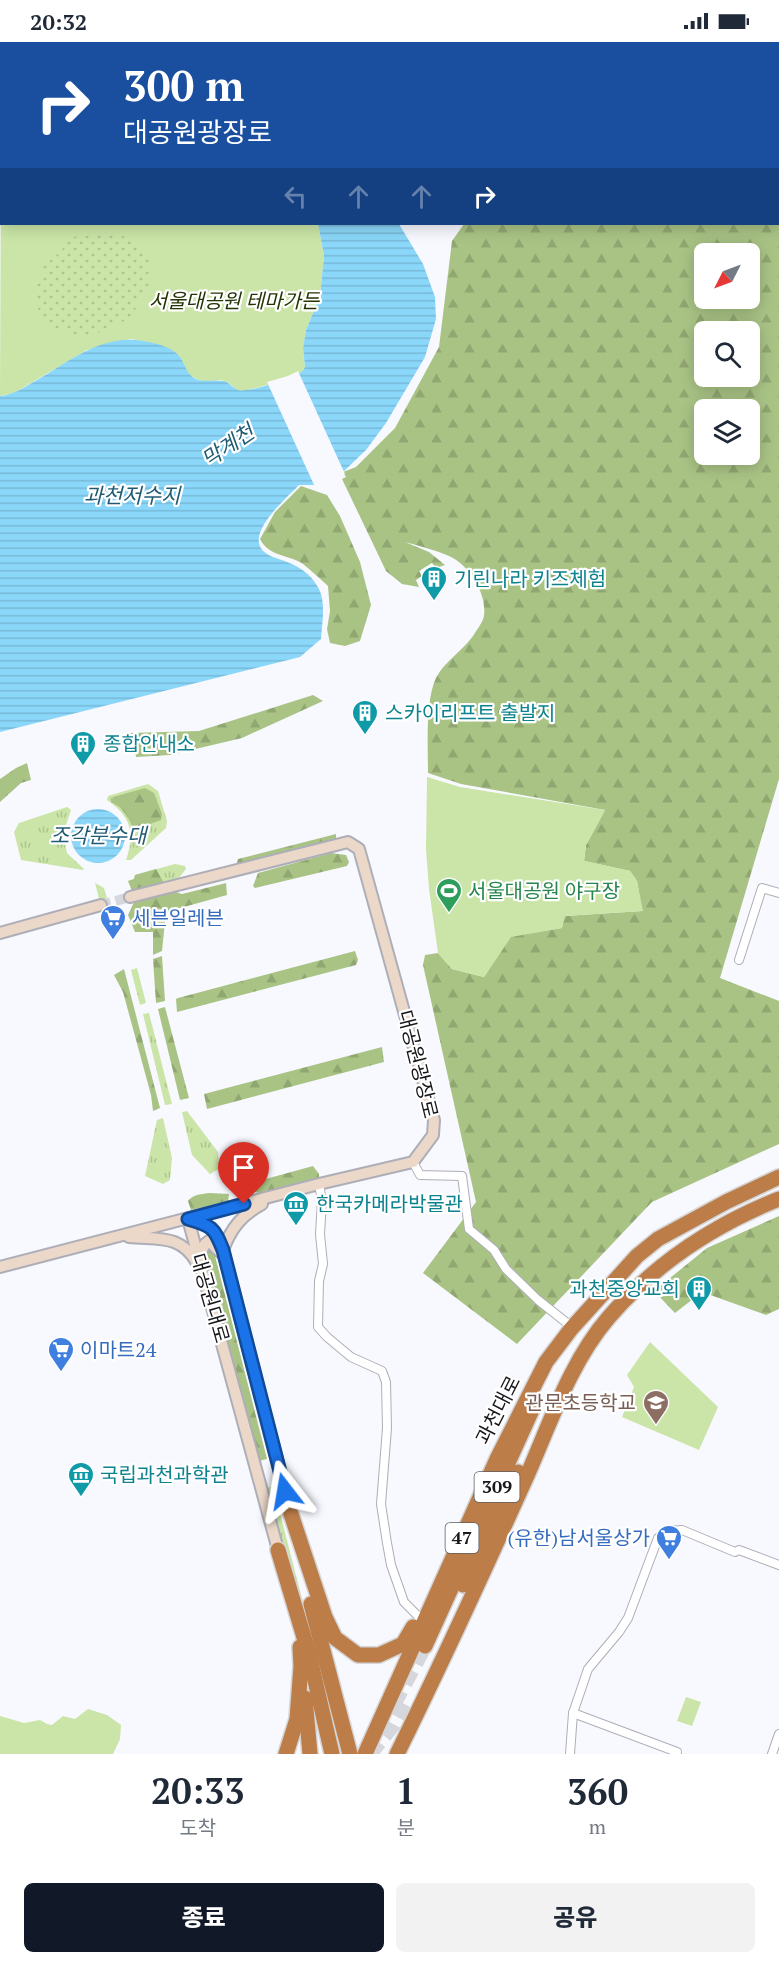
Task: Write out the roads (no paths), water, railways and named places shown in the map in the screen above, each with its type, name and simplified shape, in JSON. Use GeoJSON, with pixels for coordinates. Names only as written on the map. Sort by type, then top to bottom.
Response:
{"type":"FeatureCollection","features":[{"type":"Feature","properties":{"kind":"highway","name":"과천대로"},"geometry":{"type":"LineString","coordinates":[[365,1754],[497,1459],[546,1362],[571,1328],[637,1256],[658,1239],[726,1202],[779,1177]]}},
{"type":"Feature","properties":{"kind":"highway","name":"47"},"geometry":{"type":"LineString","coordinates":[[397,1754],[445,1657],[566,1387],[590,1342],[609,1317],[644,1282],[678,1253],[725,1223],[779,1198]]}},
{"type":"Feature","properties":{"kind":"highway","name":"309"},"geometry":{"type":"LineString","coordinates":[[571,1328],[564,1351],[531,1413],[429,1648],[555,1394],[574,1358],[590,1342]]}},
{"type":"Feature","properties":{"kind":"highway"},"geometry":{"type":"LineString","coordinates":[[291,1514],[325,1617],[335,1638],[358,1655],[379,1654],[403,1644],[432,1604]]}},
{"type":"Feature","properties":{"kind":"highway"},"geometry":{"type":"LineString","coordinates":[[291,1514],[291,1527],[350,1754]]}},
{"type":"Feature","properties":{"kind":"highway"},"geometry":{"type":"LineString","coordinates":[[278,1550],[309,1654],[332,1754]]}},
{"type":"Feature","properties":{"kind":"highway"},"geometry":{"type":"LineString","coordinates":[[298,1620],[310,1754]]}},
{"type":"Feature","properties":{"kind":"highway"},"geometry":{"type":"LineString","coordinates":[[286,1754],[297,1719],[301,1666]]}},
{"type":"Feature","properties":{"kind":"street","name":"대공원광장로"},"geometry":{"type":"LineString","coordinates":[[130,897],[348,842],[359,849],[434,1120],[433,1135],[412,1162]]}},
{"type":"Feature","properties":{"kind":"street"},"geometry":{"type":"LineString","coordinates":[[739,960],[762,888],[779,893]]}},
{"type":"Feature","properties":{"kind":"street"},"geometry":{"type":"LineString","coordinates":[[0,933],[101,905]]}},
{"type":"Feature","properties":{"kind":"street"},"geometry":{"type":"LineString","coordinates":[[0,1267],[412,1162],[420,1175],[462,1176],[469,1229],[494,1250],[506,1269],[571,1328]]}},
{"type":"Feature","properties":{"kind":"street"},"geometry":{"type":"LineString","coordinates":[[319,1184],[322,1201],[320,1234],[323,1264],[319,1281],[318,1327],[351,1357],[382,1371],[386,1382],[387,1428],[381,1504],[394,1575],[404,1602],[412,1613],[420,1618]]}},
{"type":"Feature","properties":{"kind":"street"},"geometry":{"type":"LineString","coordinates":[[223,1250],[231,1230],[249,1211],[279,1195]]}},
{"type":"Feature","properties":{"kind":"street","name":"대공원대로"},"geometry":{"type":"LineString","coordinates":[[188,1219],[208,1225],[217,1235],[223,1250],[291,1514]]}},
{"type":"Feature","properties":{"kind":"street","name":"대공원대로"},"geometry":{"type":"LineString","coordinates":[[188,1219],[278,1550]]}},
{"type":"Feature","properties":{"kind":"street"},"geometry":{"type":"LineString","coordinates":[[123,1236],[168,1239],[183,1245],[195,1259],[206,1280]]}},
{"type":"Feature","properties":{"kind":"street"},"geometry":{"type":"LineString","coordinates":[[198,1258],[209,1241],[216,1246],[227,1262]]}},
{"type":"Feature","properties":{"kind":"street"},"geometry":{"type":"LineString","coordinates":[[570,1754],[573,1713],[588,1669],[628,1618],[656,1544],[663,1533],[682,1530],[779,1565]]}},
{"type":"Feature","properties":{"kind":"street"},"geometry":{"type":"LineString","coordinates":[[573,1713],[677,1752]]}},
{"type":"Feature","properties":{"kind":"street"},"geometry":{"type":"LineString","coordinates":[[772,1754],[779,1734]]}},
{"type":"Feature","properties":{"kind":"water","name":"과천저수지"},"geometry":{"type":"Polygon","coordinates":[[[318,225],[400,225],[423,264],[435,297],[436,319],[425,357],[386,423],[366,450],[342,473],[314,485],[299,485],[265,522],[260,533],[259,543],[264,552],[300,569],[315,582],[323,607],[321,639],[300,657],[0,732],[0,396],[19,390],[84,352],[112,342],[127,340],[148,342],[168,348],[180,357],[188,372],[196,379],[225,382],[238,390],[259,388],[295,376],[305,367],[303,348],[306,330],[320,296],[324,256],[318,225]]]}},
{"type":"Feature","properties":{"kind":"water","name":"조각분수대"},"geometry":{"type":"Polygon","coordinates":[[[93,809],[103,809],[113,813],[121,821],[125,836],[121,851],[113,859],[103,863],[93,863],[83,859],[75,851],[71,841],[71,831],[75,821],[83,813],[93,809]]]}},
{"type":"Feature","properties":{"kind":"tunnel"},"geometry":{"type":"LineString","coordinates":[[101,905],[130,897]]}},
{"type":"Feature","properties":{"kind":"tunnel"},"geometry":{"type":"LineString","coordinates":[[394,1704],[425,1646]]}},
{"type":"Feature","properties":{"kind":"tunnel"},"geometry":{"type":"LineString","coordinates":[[370,1754],[393,1725],[408,1697]]}},
{"type":"Feature","properties":{"kind":"place","name":"기린나라 키즈체험"},"geometry":{"type":"Point","coordinates":[434,602]}},
{"type":"Feature","properties":{"kind":"place","name":"스카이리프트 출발지"},"geometry":{"type":"Point","coordinates":[365,736]}},
{"type":"Feature","properties":{"kind":"place","name":"종합안내소"},"geometry":{"type":"Point","coordinates":[83,767]}},
{"type":"Feature","properties":{"kind":"place","name":"서울대공원 야구장"},"geometry":{"type":"Point","coordinates":[449,914]}},
{"type":"Feature","properties":{"kind":"place","name":"세븐일레븐"},"geometry":{"type":"Point","coordinates":[113,941]}},
{"type":"Feature","properties":{"kind":"place","name":"한국카메라박물관"},"geometry":{"type":"Point","coordinates":[296,1227]}},
{"type":"Feature","properties":{"kind":"place","name":"과천중앙교회"},"geometry":{"type":"Point","coordinates":[699,1312]}},
{"type":"Feature","properties":{"kind":"place","name":"이마트24"},"geometry":{"type":"Point","coordinates":[61,1373]}},
{"type":"Feature","properties":{"kind":"place","name":"관문초등학교"},"geometry":{"type":"Point","coordinates":[656,1426]}},
{"type":"Feature","properties":{"kind":"place","name":"국립과천과학관"},"geometry":{"type":"Point","coordinates":[81,1498]}},
{"type":"Feature","properties":{"kind":"place","name":"(유한)남서울상가"},"geometry":{"type":"Point","coordinates":[669,1561]}},
{"type":"Feature","properties":{"kind":"park label","name":"서울대공원 테마가든"},"geometry":{"type":"Point","coordinates":[234,301]}},
{"type":"Feature","properties":{"kind":"water label","name":"막계천"},"geometry":{"type":"Point","coordinates":[228,446]}}]}
